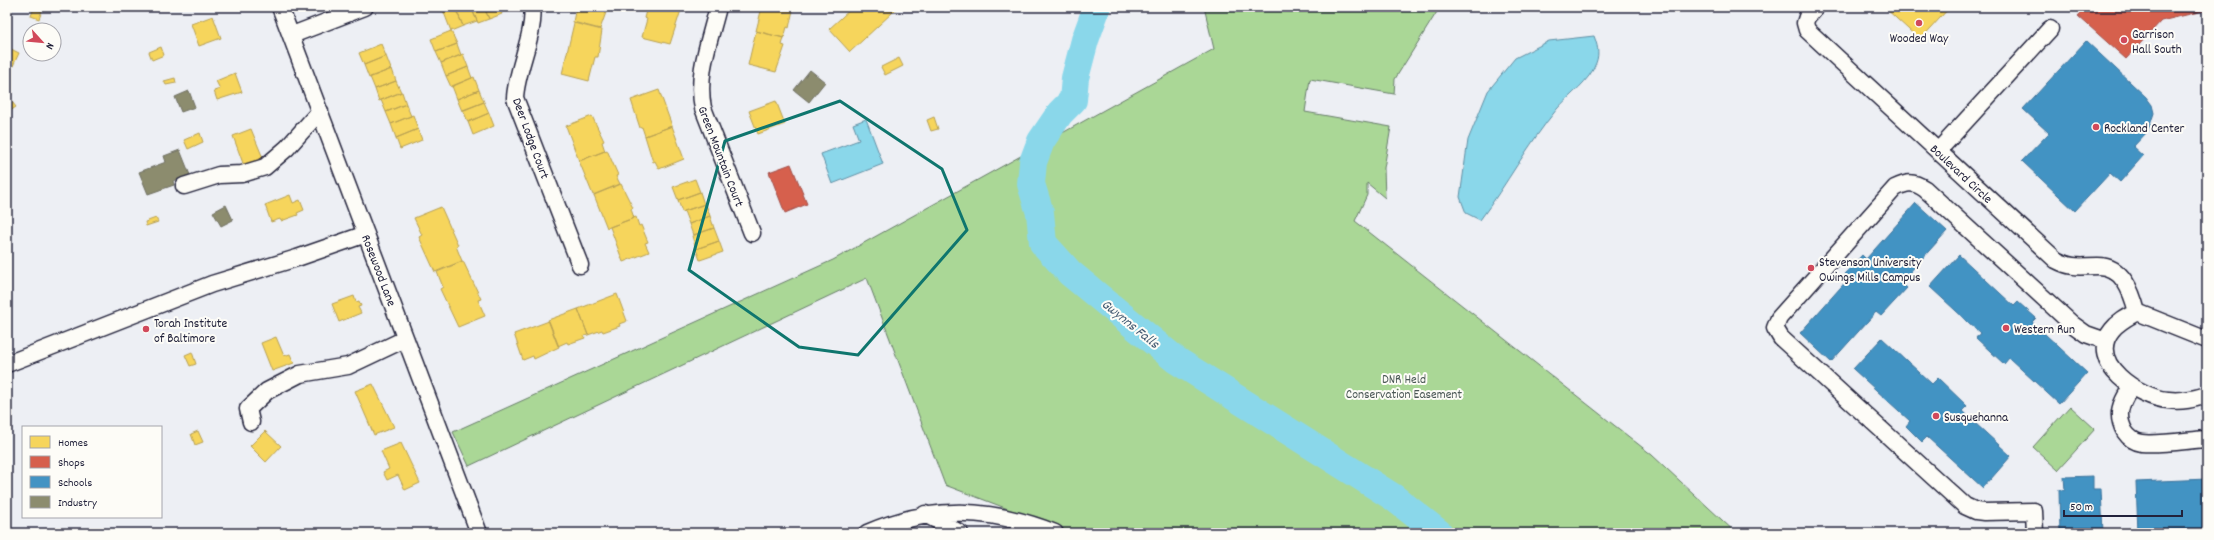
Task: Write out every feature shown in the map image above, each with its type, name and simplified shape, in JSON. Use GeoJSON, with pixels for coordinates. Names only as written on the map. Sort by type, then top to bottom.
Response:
{"type":"FeatureCollection","features":[{"type":"Feature","properties":{"kind":"street","name":"Rosewood Lane"},"geometry":{"type":"LineString","coordinates":[[280,7],[292,35],[478,533]]}},
{"type":"Feature","properties":{"kind":"street"},"geometry":{"type":"LineString","coordinates":[[292,35],[365,7]]}},
{"type":"Feature","properties":{"kind":"street","name":"Deer Lodge Court"},"geometry":{"type":"LineString","coordinates":[[532,7],[533,14],[516,84],[515,98],[580,265]]}},
{"type":"Feature","properties":{"kind":"street","name":"Green Mountain Court"},"geometry":{"type":"LineString","coordinates":[[718,7],[701,73],[700,92],[703,108],[752,233]]}},
{"type":"Feature","properties":{"kind":"street","name":"Boulevard Circle"},"geometry":{"type":"LineString","coordinates":[[1816,7],[1804,23],[1807,30],[2056,260],[2067,266],[2099,266],[2109,268],[2120,276],[2128,285],[2137,312]]}},
{"type":"Feature","properties":{"kind":"street"},"geometry":{"type":"LineString","coordinates":[[1938,151],[2050,29]]}},
{"type":"Feature","properties":{"kind":"street"},"geometry":{"type":"LineString","coordinates":[[184,186],[219,175],[242,174],[265,167],[287,148],[320,111]]}},
{"type":"Feature","properties":{"kind":"street"},"geometry":{"type":"LineString","coordinates":[[2035,533],[2034,511],[1984,512],[1976,511],[1965,506],[1782,338],[1775,328],[1779,318],[1895,188],[1906,182],[1916,183],[1925,189],[2072,324],[2086,334],[2106,341]]}},
{"type":"Feature","properties":{"kind":"street"},"geometry":{"type":"LineString","coordinates":[[7,364],[212,284],[297,258],[366,234]]}},
{"type":"Feature","properties":{"kind":"street"},"geometry":{"type":"LineString","coordinates":[[2207,340],[2137,312],[2111,330],[2106,341],[2105,352],[2109,363],[2119,378],[2131,387],[2149,396],[2167,400],[2188,400],[2207,395]]}},
{"type":"Feature","properties":{"kind":"street"},"geometry":{"type":"LineString","coordinates":[[251,422],[248,409],[266,391],[300,374],[348,366],[406,339]]}},
{"type":"Feature","properties":{"kind":"street"},"geometry":{"type":"LineString","coordinates":[[2131,387],[2121,404],[2118,414],[2121,424],[2129,438],[2142,443],[2207,439]]}},
{"type":"Feature","properties":{"kind":"street"},"geometry":{"type":"LineString","coordinates":[[867,533],[888,524],[925,514],[957,512],[995,515],[1031,523],[1055,533]]}},
{"type":"Feature","properties":{"kind":"street"},"geometry":{"type":"LineString","coordinates":[[925,514],[960,533]]}},
{"type":"Feature","properties":{"kind":"highlighted area"},"geometry":{"type":"Polygon","coordinates":[[[840,101],[942,169],[967,230],[858,355],[799,347],[689,270],[725,141],[840,101]]]}},
{"type":"Feature","properties":{"kind":"green space","name":"DNR Held Conservation Easement"},"geometry":{"type":"Polygon","coordinates":[[[1204,7],[1440,7],[1395,79],[1394,94],[1310,79],[1305,112],[1391,127],[1384,168],[1385,198],[1367,183],[1367,195],[1355,221],[1652,455],[1736,533],[1071,533],[945,485],[867,278],[469,466],[453,432],[833,260],[1214,49],[1204,7]]]}},
{"type":"Feature","properties":{"kind":"green space"},"geometry":{"type":"Polygon","coordinates":[[[1640,7],[1722,7],[1715,10],[1661,10],[1640,7]]]}},
{"type":"Feature","properties":{"kind":"green space"},"geometry":{"type":"Polygon","coordinates":[[[2070,406],[2095,429],[2058,470],[2033,447],[2070,406]]]}},
{"type":"Feature","properties":{"kind":"water"},"geometry":{"type":"Polygon","coordinates":[[[1594,36],[1598,56],[1589,76],[1546,122],[1480,220],[1466,213],[1460,197],[1468,140],[1488,91],[1515,58],[1549,41],[1594,36]]]}},
{"type":"Feature","properties":{"kind":"water"},"geometry":{"type":"Polygon","coordinates":[[[866,119],[883,164],[832,184],[821,154],[859,140],[853,124],[866,119]]]}},
{"type":"Feature","properties":{"kind":"building: Homes"},"geometry":{"type":"Polygon","coordinates":[[[455,7],[463,26],[451,31],[443,10],[455,7]]]}},
{"type":"Feature","properties":{"kind":"building: Homes"},"geometry":{"type":"Polygon","coordinates":[[[455,7],[471,7],[477,21],[463,26],[455,7]]]}},
{"type":"Feature","properties":{"kind":"building: Homes"},"geometry":{"type":"Polygon","coordinates":[[[471,7],[484,7],[489,19],[478,23],[471,7]]]}},
{"type":"Feature","properties":{"kind":"building: Homes"},"geometry":{"type":"Polygon","coordinates":[[[484,7],[499,7],[502,14],[489,19],[484,7]]]}},
{"type":"Feature","properties":{"kind":"building: Homes"},"geometry":{"type":"Polygon","coordinates":[[[576,7],[608,7],[600,29],[573,22],[576,7]]]}},
{"type":"Feature","properties":{"kind":"building: Homes"},"geometry":{"type":"Polygon","coordinates":[[[647,7],[682,7],[670,44],[642,37],[647,19],[644,18],[647,7]]]}},
{"type":"Feature","properties":{"kind":"building: Homes"},"geometry":{"type":"Polygon","coordinates":[[[762,7],[792,7],[793,10],[789,28],[787,27],[784,38],[756,31],[762,7]]]}},
{"type":"Feature","properties":{"kind":"building: Homes"},"geometry":{"type":"Polygon","coordinates":[[[853,7],[889,7],[893,12],[850,52],[829,29],[853,7]]]}},
{"type":"Feature","properties":{"kind":"building: Homes"},"geometry":{"type":"Polygon","coordinates":[[[889,7],[898,7],[893,12],[889,7]]]}},
{"type":"Feature","properties":{"kind":"building: Homes","name":"Wooded Way"},"geometry":{"type":"Polygon","coordinates":[[[1884,7],[1950,7],[1920,40],[1884,7]]]}},
{"type":"Feature","properties":{"kind":"building: Homes"},"geometry":{"type":"Polygon","coordinates":[[[34,8],[42,11],[39,19],[31,16],[34,8]]]}},
{"type":"Feature","properties":{"kind":"building: Homes"},"geometry":{"type":"Polygon","coordinates":[[[213,16],[221,38],[199,46],[191,24],[213,16]]]}},
{"type":"Feature","properties":{"kind":"building: Homes"},"geometry":{"type":"Polygon","coordinates":[[[574,23],[602,30],[598,57],[595,57],[589,81],[562,74],[574,23]]]}},
{"type":"Feature","properties":{"kind":"building: Homes"},"geometry":{"type":"Polygon","coordinates":[[[451,31],[457,44],[436,52],[431,39],[451,31]]]}},
{"type":"Feature","properties":{"kind":"building: Homes"},"geometry":{"type":"Polygon","coordinates":[[[756,31],[784,38],[782,45],[785,46],[776,72],[748,65],[756,31]]]}},
{"type":"Feature","properties":{"kind":"building: Homes"},"geometry":{"type":"Polygon","coordinates":[[[381,44],[386,56],[364,65],[359,53],[381,44]]]}},
{"type":"Feature","properties":{"kind":"building: Homes"},"geometry":{"type":"Polygon","coordinates":[[[457,44],[461,55],[441,63],[436,52],[457,44]]]}},
{"type":"Feature","properties":{"kind":"building: Homes"},"geometry":{"type":"Polygon","coordinates":[[[7,47],[19,53],[7,79],[7,47]]]}},
{"type":"Feature","properties":{"kind":"building: Homes"},"geometry":{"type":"Polygon","coordinates":[[[161,47],[164,55],[152,60],[149,52],[161,47]]]}},
{"type":"Feature","properties":{"kind":"building: Homes"},"geometry":{"type":"Polygon","coordinates":[[[463,54],[468,67],[446,76],[441,63],[463,54]]]}},
{"type":"Feature","properties":{"kind":"building: Homes"},"geometry":{"type":"Polygon","coordinates":[[[386,56],[391,69],[369,78],[364,65],[386,56]]]}},
{"type":"Feature","properties":{"kind":"building: Homes"},"geometry":{"type":"Polygon","coordinates":[[[899,58],[903,66],[885,75],[881,67],[899,58]]]}},
{"type":"Feature","properties":{"kind":"building: Homes"},"geometry":{"type":"Polygon","coordinates":[[[468,67],[472,78],[451,87],[446,76],[468,67]]]}},
{"type":"Feature","properties":{"kind":"building: Homes"},"geometry":{"type":"Polygon","coordinates":[[[392,69],[396,81],[375,89],[370,77],[392,69]]]}},
{"type":"Feature","properties":{"kind":"building: Homes"},"geometry":{"type":"Polygon","coordinates":[[[235,73],[242,92],[217,100],[214,91],[220,89],[216,81],[235,73]]]}},
{"type":"Feature","properties":{"kind":"building: Homes"},"geometry":{"type":"Polygon","coordinates":[[[474,77],[479,90],[457,99],[452,86],[474,77]]]}},
{"type":"Feature","properties":{"kind":"building: Homes"},"geometry":{"type":"Polygon","coordinates":[[[175,78],[176,83],[166,85],[164,81],[175,78]]]}},
{"type":"Feature","properties":{"kind":"building: Homes"},"geometry":{"type":"Polygon","coordinates":[[[396,81],[401,92],[379,101],[375,89],[396,81]]]}},
{"type":"Feature","properties":{"kind":"building: Homes"},"geometry":{"type":"Polygon","coordinates":[[[479,90],[484,102],[462,111],[457,99],[479,90]]]}},
{"type":"Feature","properties":{"kind":"building: Homes"},"geometry":{"type":"Polygon","coordinates":[[[659,90],[672,126],[645,136],[642,127],[640,128],[631,100],[659,90]]]}},
{"type":"Feature","properties":{"kind":"building: Homes"},"geometry":{"type":"Polygon","coordinates":[[[402,92],[406,104],[386,112],[381,100],[402,92]]]}},
{"type":"Feature","properties":{"kind":"building: Homes"},"geometry":{"type":"Polygon","coordinates":[[[9,98],[16,107],[7,113],[7,99],[9,98]]]}},
{"type":"Feature","properties":{"kind":"building: Homes"},"geometry":{"type":"Polygon","coordinates":[[[776,101],[785,124],[758,134],[749,111],[776,101]]]}},
{"type":"Feature","properties":{"kind":"building: Homes"},"geometry":{"type":"Polygon","coordinates":[[[484,102],[489,113],[468,122],[463,110],[484,102]]]}},
{"type":"Feature","properties":{"kind":"building: Homes"},"geometry":{"type":"Polygon","coordinates":[[[406,104],[411,116],[391,124],[386,112],[406,104]]]}},
{"type":"Feature","properties":{"kind":"building: Homes"},"geometry":{"type":"Polygon","coordinates":[[[489,113],[494,126],[473,135],[468,122],[489,113]]]}},
{"type":"Feature","properties":{"kind":"building: Homes"},"geometry":{"type":"Polygon","coordinates":[[[413,115],[418,129],[396,138],[391,124],[413,115]]]}},
{"type":"Feature","properties":{"kind":"building: Homes"},"geometry":{"type":"Polygon","coordinates":[[[592,116],[604,141],[602,142],[605,151],[579,161],[566,126],[592,116]]]}},
{"type":"Feature","properties":{"kind":"building: Homes"},"geometry":{"type":"Polygon","coordinates":[[[934,117],[938,129],[931,131],[927,120],[934,117]]]}},
{"type":"Feature","properties":{"kind":"building: Homes"},"geometry":{"type":"Polygon","coordinates":[[[672,126],[684,159],[659,169],[655,161],[653,162],[645,136],[672,126]]]}},
{"type":"Feature","properties":{"kind":"building: Homes"},"geometry":{"type":"Polygon","coordinates":[[[251,129],[263,158],[258,160],[260,164],[244,166],[233,136],[251,129]]]}},
{"type":"Feature","properties":{"kind":"building: Homes"},"geometry":{"type":"Polygon","coordinates":[[[418,129],[422,140],[400,149],[396,138],[418,129]]]}},
{"type":"Feature","properties":{"kind":"building: Homes"},"geometry":{"type":"Polygon","coordinates":[[[200,133],[203,142],[188,149],[184,140],[200,133]]]}},
{"type":"Feature","properties":{"kind":"building: Homes"},"geometry":{"type":"Polygon","coordinates":[[[607,150],[618,175],[616,176],[620,184],[593,195],[579,161],[607,150]]]}},
{"type":"Feature","properties":{"kind":"building: Homes"},"geometry":{"type":"Polygon","coordinates":[[[695,179],[700,192],[678,200],[673,187],[695,179]]]}},
{"type":"Feature","properties":{"kind":"building: Homes"},"geometry":{"type":"Polygon","coordinates":[[[621,184],[633,208],[631,209],[634,218],[607,228],[594,195],[621,184]]]}},
{"type":"Feature","properties":{"kind":"building: Homes"},"geometry":{"type":"Polygon","coordinates":[[[700,192],[704,204],[682,212],[678,200],[700,192]]]}},
{"type":"Feature","properties":{"kind":"building: Homes"},"geometry":{"type":"Polygon","coordinates":[[[290,195],[293,203],[300,200],[304,210],[297,213],[298,215],[281,221],[280,219],[271,222],[265,205],[290,195]]]}},
{"type":"Feature","properties":{"kind":"building: Homes"},"geometry":{"type":"Polygon","coordinates":[[[706,204],[710,216],[689,224],[684,211],[706,204]]]}},
{"type":"Feature","properties":{"kind":"building: Homes"},"geometry":{"type":"Polygon","coordinates":[[[441,207],[458,245],[456,246],[462,261],[435,272],[419,237],[422,235],[414,218],[441,207]]]}},
{"type":"Feature","properties":{"kind":"building: Homes"},"geometry":{"type":"Polygon","coordinates":[[[710,216],[714,228],[693,235],[689,224],[710,216]]]}},
{"type":"Feature","properties":{"kind":"building: Homes"},"geometry":{"type":"Polygon","coordinates":[[[636,217],[648,242],[645,243],[649,252],[623,262],[610,227],[636,217]]]}},
{"type":"Feature","properties":{"kind":"building: Homes"},"geometry":{"type":"Polygon","coordinates":[[[156,218],[158,222],[146,226],[145,222],[156,218]]]}},
{"type":"Feature","properties":{"kind":"building: Homes"},"geometry":{"type":"Polygon","coordinates":[[[714,228],[719,241],[696,249],[692,236],[714,228]]]}},
{"type":"Feature","properties":{"kind":"building: Homes"},"geometry":{"type":"Polygon","coordinates":[[[719,241],[723,252],[700,260],[696,249],[719,241]]]}},
{"type":"Feature","properties":{"kind":"building: Homes"},"geometry":{"type":"Polygon","coordinates":[[[463,261],[481,299],[478,300],[485,316],[458,327],[440,289],[443,287],[437,272],[463,261]]]}},
{"type":"Feature","properties":{"kind":"building: Homes"},"geometry":{"type":"Polygon","coordinates":[[[617,294],[627,321],[619,324],[620,326],[588,335],[578,309],[617,294]]]}},
{"type":"Feature","properties":{"kind":"building: Homes"},"geometry":{"type":"Polygon","coordinates":[[[354,296],[356,302],[359,301],[361,306],[358,307],[361,313],[339,322],[332,304],[354,296]]]}},
{"type":"Feature","properties":{"kind":"building: Homes"},"geometry":{"type":"Polygon","coordinates":[[[578,309],[588,335],[584,336],[585,338],[568,344],[567,342],[558,346],[548,320],[578,309]]]}},
{"type":"Feature","properties":{"kind":"building: Homes"},"geometry":{"type":"Polygon","coordinates":[[[549,321],[559,347],[534,359],[533,356],[523,360],[514,334],[549,321]]]}},
{"type":"Feature","properties":{"kind":"building: Homes"},"geometry":{"type":"Polygon","coordinates":[[[276,337],[284,356],[290,354],[294,363],[272,371],[261,343],[276,337]]]}},
{"type":"Feature","properties":{"kind":"building: Homes"},"geometry":{"type":"Polygon","coordinates":[[[192,352],[196,364],[190,366],[185,355],[192,352]]]}},
{"type":"Feature","properties":{"kind":"building: Homes"},"geometry":{"type":"Polygon","coordinates":[[[373,384],[394,427],[374,435],[355,391],[373,384]]]}},
{"type":"Feature","properties":{"kind":"building: Homes"},"geometry":{"type":"Polygon","coordinates":[[[198,431],[203,442],[195,445],[191,434],[198,431]]]}},
{"type":"Feature","properties":{"kind":"building: Homes"},"geometry":{"type":"Polygon","coordinates":[[[265,431],[281,446],[266,462],[250,446],[265,431]]]}},
{"type":"Feature","properties":{"kind":"building: Homes"},"geometry":{"type":"Polygon","coordinates":[[[401,443],[420,483],[405,490],[398,475],[387,480],[383,472],[389,469],[381,451],[401,443]]]}},
{"type":"Feature","properties":{"kind":"building: Shops","name":"Garrison Hall South"},"geometry":{"type":"Polygon","coordinates":[[[2086,7],[2207,7],[2207,10],[2161,21],[2126,59],[2078,16],[2086,7]]]}},
{"type":"Feature","properties":{"kind":"building: Shops"},"geometry":{"type":"Polygon","coordinates":[[[791,164],[807,204],[785,213],[769,172],[791,164]]]}},
{"type":"Feature","properties":{"kind":"building: Schools","name":"Rockland Center"},"geometry":{"type":"Polygon","coordinates":[[[2086,41],[2146,97],[2152,105],[2154,113],[2148,131],[2133,147],[2143,156],[2120,182],[2110,173],[2075,211],[2022,161],[2049,133],[2023,109],[2086,41]]]}},
{"type":"Feature","properties":{"kind":"building: Schools"},"geometry":{"type":"Polygon","coordinates":[[[1916,203],[1947,231],[1901,282],[1907,288],[1881,316],[1876,312],[1831,362],[1800,333],[1849,278],[1845,274],[1862,255],[1866,259],[1916,203]]]}},
{"type":"Feature","properties":{"kind":"building: Schools","name":"Western Run"},"geometry":{"type":"Polygon","coordinates":[[[1959,255],[2014,306],[2018,302],[2036,318],[2032,322],[2087,373],[2059,404],[2009,358],[2004,364],[1976,338],[1980,333],[1930,287],[1959,255]]]}},
{"type":"Feature","properties":{"kind":"building: Schools","name":"Susquehanna"},"geometry":{"type":"Polygon","coordinates":[[[1882,338],[1932,384],[1938,378],[1967,406],[1962,411],[2011,456],[1983,488],[1927,437],[1922,442],[1906,426],[1910,421],[1853,369],[1882,338]]]}},
{"type":"Feature","properties":{"kind":"building: Schools"},"geometry":{"type":"Polygon","coordinates":[[[2093,476],[2093,489],[2101,489],[2103,533],[2060,533],[2059,490],[2065,490],[2064,477],[2093,476]]]}},
{"type":"Feature","properties":{"kind":"building: Schools"},"geometry":{"type":"Polygon","coordinates":[[[2207,479],[2207,533],[2138,533],[2136,482],[2207,479]]]}},
{"type":"Feature","properties":{"kind":"building: Industry"},"geometry":{"type":"Polygon","coordinates":[[[810,70],[825,82],[809,102],[794,90],[810,70]]]}},
{"type":"Feature","properties":{"kind":"building: Industry"},"geometry":{"type":"Polygon","coordinates":[[[189,91],[195,107],[181,112],[175,97],[189,91]]]}},
{"type":"Feature","properties":{"kind":"building: Industry"},"geometry":{"type":"Polygon","coordinates":[[[180,150],[190,175],[173,181],[174,185],[148,194],[139,172],[166,162],[164,156],[180,150]]]}},
{"type":"Feature","properties":{"kind":"building: Industry"},"geometry":{"type":"Polygon","coordinates":[[[226,205],[233,220],[221,226],[213,212],[226,205]]]}},
{"type":"Feature","properties":{"kind":"waterway","name":"Gwynns Falls"},"geometry":{"type":"LineString","coordinates":[[1097,7],[1085,40],[1075,78],[1073,100],[1060,113],[1041,141],[1033,162],[1031,184],[1040,213],[1043,243],[1070,273],[1176,360],[1393,497],[1439,533]]}},
{"type":"Feature","properties":{"kind":"place","name":"Wooded Way"},"geometry":{"type":"Point","coordinates":[1919,23]}},
{"type":"Feature","properties":{"kind":"place","name":"Garrison Hall South"},"geometry":{"type":"Point","coordinates":[2124,40]}},
{"type":"Feature","properties":{"kind":"place","name":"Rockland Center"},"geometry":{"type":"Point","coordinates":[2096,127]}},
{"type":"Feature","properties":{"kind":"place","name":"Stevenson University Owings Mills Campus"},"geometry":{"type":"Point","coordinates":[1811,268]}},
{"type":"Feature","properties":{"kind":"place","name":"Western Run"},"geometry":{"type":"Point","coordinates":[2006,328]}},
{"type":"Feature","properties":{"kind":"place","name":"Torah Institute of Baltimore"},"geometry":{"type":"Point","coordinates":[146,329]}},
{"type":"Feature","properties":{"kind":"place","name":"Susquehanna"},"geometry":{"type":"Point","coordinates":[1936,416]}}]}
